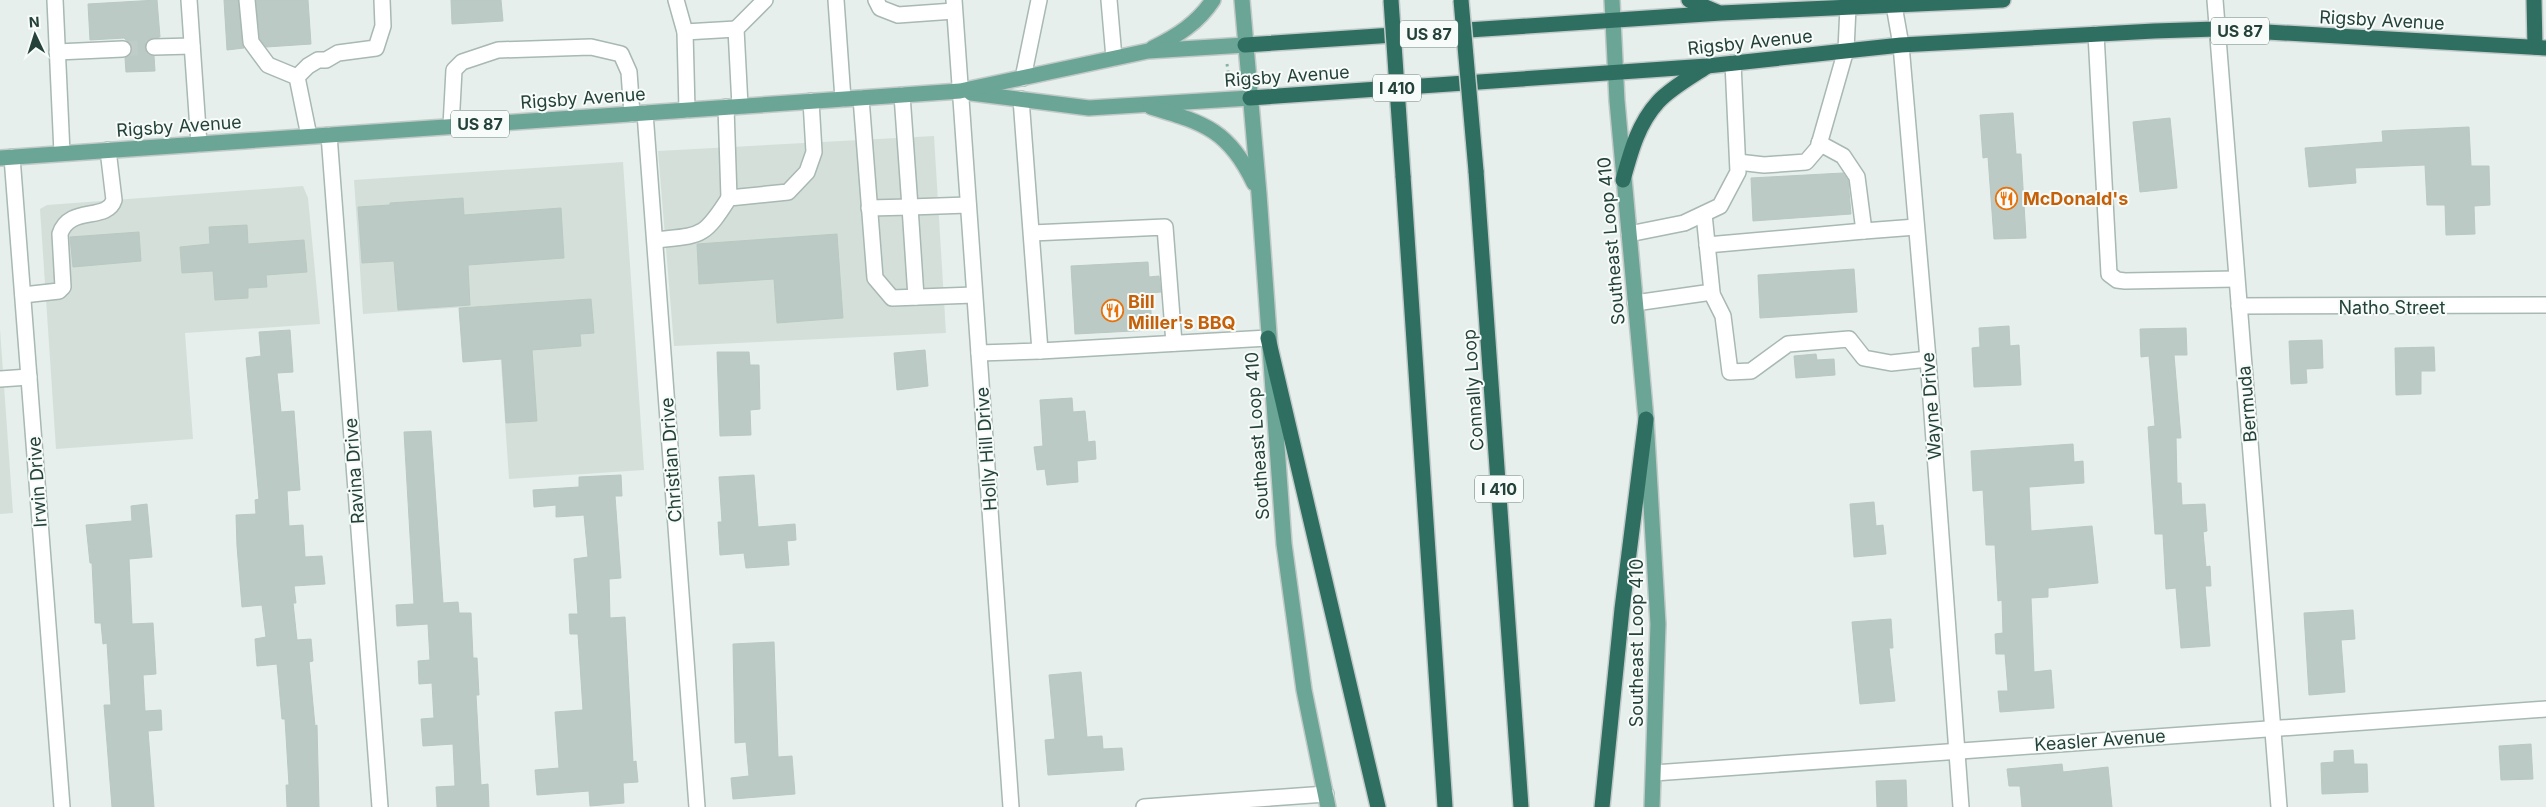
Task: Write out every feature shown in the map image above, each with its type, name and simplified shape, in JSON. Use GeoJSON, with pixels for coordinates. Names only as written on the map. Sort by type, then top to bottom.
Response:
{"type":"FeatureCollection","features":[{"type":"Feature","properties":{"kind":"highway","name":"I 410"},"geometry":{"type":"LineString","coordinates":[[1391,0],[1445,807]]}},
{"type":"Feature","properties":{"kind":"highway","name":"Connally Loop"},"geometry":{"type":"LineString","coordinates":[[1462,0],[1476,170],[1521,807]]}},
{"type":"Feature","properties":{"kind":"highway"},"geometry":{"type":"LineString","coordinates":[[1689,0],[1721,13]]}},
{"type":"Feature","properties":{"kind":"highway","name":"Rigsby Avenue"},"geometry":{"type":"LineString","coordinates":[[1245,45],[1614,21],[1829,4],[1848,7],[1894,3],[2004,0]]}},
{"type":"Feature","properties":{"kind":"highway"},"geometry":{"type":"LineString","coordinates":[[2534,0],[2541,47]]}},
{"type":"Feature","properties":{"kind":"highway","name":"Rigsby Avenue"},"geometry":{"type":"LineString","coordinates":[[1250,98],[1707,66],[1901,45],[2216,29],[2541,47]]}},
{"type":"Feature","properties":{"kind":"highway"},"geometry":{"type":"LineString","coordinates":[[1623,180],[1634,141],[1644,120],[1659,101],[1707,66]]}},
{"type":"Feature","properties":{"kind":"highway"},"geometry":{"type":"LineString","coordinates":[[1268,338],[1378,807]]}},
{"type":"Feature","properties":{"kind":"highway"},"geometry":{"type":"LineString","coordinates":[[1602,807],[1622,609],[1646,419]]}},
{"type":"Feature","properties":{"kind":"main road"},"geometry":{"type":"LineString","coordinates":[[1148,51],[1182,33],[1206,10],[1213,0]]}},
{"type":"Feature","properties":{"kind":"main road","name":"Southeast Loop 410"},"geometry":{"type":"LineString","coordinates":[[1242,0],[1259,194],[1284,544],[1304,690],[1327,801]]}},
{"type":"Feature","properties":{"kind":"main road","name":"Southeast Loop 410"},"geometry":{"type":"LineString","coordinates":[[1612,0],[1623,180],[1646,419],[1658,624],[1652,807]]}},
{"type":"Feature","properties":{"kind":"main road","name":"Rigsby Avenue"},"geometry":{"type":"LineString","coordinates":[[6,158],[960,91],[1148,51],[1245,45]]}},
{"type":"Feature","properties":{"kind":"main road","name":"Rigsby Avenue"},"geometry":{"type":"LineString","coordinates":[[960,91],[1089,108],[1250,98]]}},
{"type":"Feature","properties":{"kind":"main road"},"geometry":{"type":"LineString","coordinates":[[1142,105],[1185,118],[1215,131],[1243,160],[1259,194]]}},
{"type":"Feature","properties":{"kind":"street"},"geometry":{"type":"LineString","coordinates":[[55,0],[62,154]]}},
{"type":"Feature","properties":{"kind":"street"},"geometry":{"type":"LineString","coordinates":[[189,0],[199,144]]}},
{"type":"Feature","properties":{"kind":"street"},"geometry":{"type":"LineString","coordinates":[[247,0],[251,42],[268,64],[297,78]]}},
{"type":"Feature","properties":{"kind":"street"},"geometry":{"type":"LineString","coordinates":[[297,78],[308,66],[318,60],[376,48],[383,26],[382,0]]}},
{"type":"Feature","properties":{"kind":"street"},"geometry":{"type":"LineString","coordinates":[[676,0],[684,32],[687,110]]}},
{"type":"Feature","properties":{"kind":"street"},"geometry":{"type":"LineString","coordinates":[[684,32],[736,29],[765,0]]}},
{"type":"Feature","properties":{"kind":"street"},"geometry":{"type":"LineString","coordinates":[[836,0],[844,99]]}},
{"type":"Feature","properties":{"kind":"street"},"geometry":{"type":"LineString","coordinates":[[876,0],[880,8],[898,15],[954,6]]}},
{"type":"Feature","properties":{"kind":"street"},"geometry":{"type":"LineString","coordinates":[[1023,78],[1039,0]]}},
{"type":"Feature","properties":{"kind":"street"},"geometry":{"type":"LineString","coordinates":[[1110,0],[1114,58]]}},
{"type":"Feature","properties":{"kind":"street","name":"Bermuda"},"geometry":{"type":"LineString","coordinates":[[2214,0],[2279,807]]}},
{"type":"Feature","properties":{"kind":"street","name":"Wayne Drive"},"geometry":{"type":"LineString","coordinates":[[1894,3],[1901,45],[1928,359],[1961,807]]}},
{"type":"Feature","properties":{"kind":"street","name":"Holly Hill Drive"},"geometry":{"type":"LineString","coordinates":[[954,6],[1011,807]]}},
{"type":"Feature","properties":{"kind":"street"},"geometry":{"type":"LineString","coordinates":[[1738,162],[1764,165],[1806,162],[1819,143],[1846,50],[1848,7]]}},
{"type":"Feature","properties":{"kind":"street"},"geometry":{"type":"LineString","coordinates":[[654,240],[695,236],[712,225],[729,198],[736,29]]}},
{"type":"Feature","properties":{"kind":"street"},"geometry":{"type":"LineString","coordinates":[[2096,34],[2107,259],[2110,274],[2117,280],[2125,281],[2236,279]]}},
{"type":"Feature","properties":{"kind":"street"},"geometry":{"type":"LineString","coordinates":[[154,47],[192,46]]}},
{"type":"Feature","properties":{"kind":"street","name":"Christian Drive"},"geometry":{"type":"LineString","coordinates":[[451,126],[454,70],[462,62],[498,50],[591,47],[621,54],[629,72],[639,114],[654,240],[697,807]]}},
{"type":"Feature","properties":{"kind":"street"},"geometry":{"type":"LineString","coordinates":[[57,52],[124,48]]}},
{"type":"Feature","properties":{"kind":"street"},"geometry":{"type":"LineString","coordinates":[[1629,234],[1684,223],[1720,206],[1738,172],[1733,63]]}},
{"type":"Feature","properties":{"kind":"street"},"geometry":{"type":"LineString","coordinates":[[297,78],[309,136]]}},
{"type":"Feature","properties":{"kind":"street"},"geometry":{"type":"LineString","coordinates":[[902,95],[916,297]]}},
{"type":"Feature","properties":{"kind":"street"},"geometry":{"type":"LineString","coordinates":[[861,98],[875,278],[892,298],[974,295]]}},
{"type":"Feature","properties":{"kind":"street"},"geometry":{"type":"LineString","coordinates":[[1021,99],[1040,351]]}},
{"type":"Feature","properties":{"kind":"street"},"geometry":{"type":"LineString","coordinates":[[729,198],[788,192],[807,172],[814,152],[811,101]]}},
{"type":"Feature","properties":{"kind":"street","name":"Ravina Drive"},"geometry":{"type":"LineString","coordinates":[[329,135],[380,807]]}},
{"type":"Feature","properties":{"kind":"street"},"geometry":{"type":"LineString","coordinates":[[1819,143],[1843,156],[1857,177],[1864,231]]}},
{"type":"Feature","properties":{"kind":"street"},"geometry":{"type":"LineString","coordinates":[[23,295],[63,288],[60,234],[63,226],[74,218],[107,210],[112,206],[114,200],[108,150]]}},
{"type":"Feature","properties":{"kind":"street","name":"Irwin Drive"},"geometry":{"type":"LineString","coordinates":[[6,158],[23,295],[62,807]]}},
{"type":"Feature","properties":{"kind":"street"},"geometry":{"type":"LineString","coordinates":[[869,208],[968,205]]}},
{"type":"Feature","properties":{"kind":"street"},"geometry":{"type":"LineString","coordinates":[[1704,214],[1711,292],[1723,316],[1730,372],[1751,371],[1788,344],[1810,341],[1849,339],[1864,358],[1891,363],[1928,359]]}},
{"type":"Feature","properties":{"kind":"street"},"geometry":{"type":"LineString","coordinates":[[1032,233],[1165,227],[1174,343]]}},
{"type":"Feature","properties":{"kind":"street"},"geometry":{"type":"LineString","coordinates":[[1707,245],[1916,227]]}},
{"type":"Feature","properties":{"kind":"street"},"geometry":{"type":"LineString","coordinates":[[1635,303],[1711,292]]}},
{"type":"Feature","properties":{"kind":"street","name":"Natho Street"},"geometry":{"type":"LineString","coordinates":[[2238,306],[2546,305]]}},
{"type":"Feature","properties":{"kind":"street"},"geometry":{"type":"LineString","coordinates":[[979,353],[1268,338]]}},
{"type":"Feature","properties":{"kind":"street"},"geometry":{"type":"LineString","coordinates":[[0,379],[29,377]]}},
{"type":"Feature","properties":{"kind":"street","name":"Keasler Avenue"},"geometry":{"type":"LineString","coordinates":[[1654,773],[2546,709]]}},
{"type":"Feature","properties":{"kind":"street"},"geometry":{"type":"LineString","coordinates":[[1144,807],[1327,801]]}},
{"type":"Feature","properties":{"kind":"path"},"geometry":{"type":"LineString","coordinates":[[1227,60],[1229,78]]}},
{"type":"Feature","properties":{"kind":"shaded area"},"geometry":{"type":"Polygon","coordinates":[[[934,136],[946,333],[674,346],[658,151],[934,136]]]}},
{"type":"Feature","properties":{"kind":"shaded area"},"geometry":{"type":"Polygon","coordinates":[[[623,162],[644,470],[509,479],[497,305],[363,314],[354,180],[623,162]]]}},
{"type":"Feature","properties":{"kind":"shaded area"},"geometry":{"type":"Polygon","coordinates":[[[303,186],[308,198],[320,324],[185,333],[193,439],[56,449],[40,209],[47,205],[303,186]]]}},
{"type":"Feature","properties":{"kind":"shaded area"},"geometry":{"type":"Polygon","coordinates":[[[0,329],[13,513],[0,514],[0,329]]]}},
{"type":"Feature","properties":{"kind":"building"},"geometry":{"type":"Polygon","coordinates":[[[157,0],[160,37],[149,39],[145,47],[146,52],[154,56],[155,71],[126,72],[125,58],[131,53],[131,44],[124,38],[90,40],[88,4],[157,0]]]}},
{"type":"Feature","properties":{"kind":"building"},"geometry":{"type":"Polygon","coordinates":[[[224,0],[238,0],[244,48],[227,50],[224,0]]]}},
{"type":"Feature","properties":{"kind":"building"},"geometry":{"type":"Polygon","coordinates":[[[256,0],[308,0],[311,44],[266,47],[260,39],[256,0]]]}},
{"type":"Feature","properties":{"kind":"building"},"geometry":{"type":"Polygon","coordinates":[[[451,0],[501,0],[503,21],[452,24],[451,0]]]}},
{"type":"Feature","properties":{"kind":"building","name":"McDonald's"},"geometry":{"type":"Polygon","coordinates":[[[2013,113],[2016,154],[2021,154],[2026,238],[1994,239],[1988,157],[1983,158],[1980,115],[2013,113]]]}},
{"type":"Feature","properties":{"kind":"building"},"geometry":{"type":"Polygon","coordinates":[[[2170,118],[2177,188],[2140,192],[2133,122],[2170,118]]]}},
{"type":"Feature","properties":{"kind":"building"},"geometry":{"type":"Polygon","coordinates":[[[2469,127],[2471,166],[2489,166],[2490,205],[2474,206],[2475,234],[2446,235],[2445,205],[2427,205],[2425,165],[2355,168],[2356,183],[2309,187],[2305,148],[2383,142],[2382,131],[2469,127]]]}},
{"type":"Feature","properties":{"kind":"building"},"geometry":{"type":"Polygon","coordinates":[[[1843,173],[1848,180],[1851,214],[1753,221],[1751,178],[1843,173]]]}},
{"type":"Feature","properties":{"kind":"building"},"geometry":{"type":"Polygon","coordinates":[[[463,198],[464,215],[561,208],[564,258],[468,265],[470,305],[398,310],[394,261],[362,263],[358,207],[463,198]]]}},
{"type":"Feature","properties":{"kind":"building"},"geometry":{"type":"Polygon","coordinates":[[[247,225],[248,244],[304,240],[307,272],[266,275],[267,287],[248,288],[248,298],[215,300],[213,271],[182,273],[180,247],[210,244],[209,227],[247,225]]]}},
{"type":"Feature","properties":{"kind":"building"},"geometry":{"type":"Polygon","coordinates":[[[139,232],[141,261],[73,267],[70,237],[139,232]]]}},
{"type":"Feature","properties":{"kind":"building"},"geometry":{"type":"Polygon","coordinates":[[[837,234],[843,318],[777,323],[774,279],[699,284],[697,244],[837,234]]]}},
{"type":"Feature","properties":{"kind":"building","name":"Bill Miller's BBQ"},"geometry":{"type":"Polygon","coordinates":[[[1148,262],[1149,277],[1159,276],[1161,292],[1150,293],[1152,330],[1075,334],[1071,266],[1148,262]]]}},
{"type":"Feature","properties":{"kind":"building"},"geometry":{"type":"Polygon","coordinates":[[[1854,269],[1857,312],[1760,318],[1758,275],[1854,269]]]}},
{"type":"Feature","properties":{"kind":"building"},"geometry":{"type":"Polygon","coordinates":[[[591,299],[594,333],[580,334],[581,346],[532,350],[537,421],[506,423],[502,359],[463,362],[459,308],[591,299]]]}},
{"type":"Feature","properties":{"kind":"building"},"geometry":{"type":"Polygon","coordinates":[[[2009,326],[2010,346],[2019,345],[2021,385],[1974,387],[1972,348],[1980,347],[1979,328],[2009,326]]]}},
{"type":"Feature","properties":{"kind":"building"},"geometry":{"type":"Polygon","coordinates":[[[2186,328],[2187,355],[2174,355],[2181,438],[2176,438],[2177,483],[2181,483],[2182,505],[2205,504],[2207,531],[2203,532],[2206,567],[2210,566],[2211,586],[2205,586],[2210,646],[2181,648],[2176,588],[2166,589],[2163,534],[2155,534],[2148,427],[2155,426],[2149,356],[2141,357],[2140,329],[2186,328]]]}},
{"type":"Feature","properties":{"kind":"building"},"geometry":{"type":"Polygon","coordinates":[[[290,330],[293,372],[277,373],[281,412],[294,411],[300,490],[287,491],[289,526],[303,525],[305,557],[322,556],[325,584],[294,586],[296,603],[293,603],[297,640],[311,639],[313,661],[309,662],[315,726],[317,725],[319,807],[287,807],[286,785],[289,785],[285,719],[282,719],[277,664],[257,666],[255,639],[266,637],[262,605],[242,607],[237,546],[236,515],[256,514],[255,500],[259,499],[246,358],[261,356],[259,332],[290,330]]]}},
{"type":"Feature","properties":{"kind":"building"},"geometry":{"type":"Polygon","coordinates":[[[2322,340],[2323,368],[2306,369],[2307,383],[2291,384],[2289,341],[2322,340]]]}},
{"type":"Feature","properties":{"kind":"building"},"geometry":{"type":"Polygon","coordinates":[[[2434,347],[2435,371],[2421,371],[2421,394],[2396,395],[2395,348],[2434,347]]]}},
{"type":"Feature","properties":{"kind":"building"},"geometry":{"type":"Polygon","coordinates":[[[925,350],[928,386],[897,390],[894,353],[925,350]]]}},
{"type":"Feature","properties":{"kind":"building"},"geometry":{"type":"Polygon","coordinates":[[[717,352],[749,352],[750,365],[759,365],[760,409],[750,410],[751,435],[720,436],[717,352]]]}},
{"type":"Feature","properties":{"kind":"building"},"geometry":{"type":"Polygon","coordinates":[[[1816,354],[1817,360],[1834,359],[1835,375],[1796,378],[1794,356],[1816,354]]]}},
{"type":"Feature","properties":{"kind":"building"},"geometry":{"type":"Polygon","coordinates":[[[1072,398],[1073,412],[1085,411],[1088,442],[1095,441],[1096,459],[1077,461],[1078,482],[1047,485],[1045,469],[1037,470],[1034,447],[1043,446],[1040,400],[1072,398]]]}},
{"type":"Feature","properties":{"kind":"building"},"geometry":{"type":"Polygon","coordinates":[[[431,431],[443,603],[458,602],[459,613],[471,613],[473,658],[477,658],[479,695],[476,695],[481,785],[488,784],[489,807],[437,807],[436,787],[455,786],[453,744],[423,746],[421,719],[434,718],[432,683],[419,684],[418,661],[430,660],[428,624],[397,626],[396,605],[414,604],[404,432],[431,431]]]}},
{"type":"Feature","properties":{"kind":"building"},"geometry":{"type":"Polygon","coordinates":[[[2073,444],[2074,462],[2083,461],[2084,483],[2029,487],[2031,531],[2092,526],[2098,583],[2048,588],[2048,597],[2031,598],[2034,672],[2051,670],[2054,708],[2000,712],[1998,691],[2008,691],[2005,654],[1996,654],[1995,634],[2003,633],[2002,600],[1998,601],[1995,545],[1986,545],[1983,490],[1973,491],[1971,451],[2073,444]]]}},
{"type":"Feature","properties":{"kind":"building"},"geometry":{"type":"Polygon","coordinates":[[[621,475],[622,496],[615,496],[621,578],[609,579],[610,618],[625,617],[633,762],[636,761],[638,782],[623,783],[624,803],[590,806],[589,791],[537,795],[535,770],[559,768],[555,712],[583,710],[578,634],[570,634],[569,614],[578,614],[574,559],[588,557],[584,515],[556,517],[556,505],[534,507],[533,490],[579,487],[579,477],[621,475]]]}},
{"type":"Feature","properties":{"kind":"building"},"geometry":{"type":"Polygon","coordinates":[[[754,475],[758,527],[795,524],[796,540],[787,541],[789,565],[746,568],[744,553],[720,555],[718,522],[722,522],[719,477],[754,475]]]}},
{"type":"Feature","properties":{"kind":"building"},"geometry":{"type":"Polygon","coordinates":[[[1874,502],[1876,526],[1883,525],[1886,554],[1854,557],[1850,504],[1874,502]]]}},
{"type":"Feature","properties":{"kind":"building"},"geometry":{"type":"Polygon","coordinates":[[[147,504],[152,557],[129,559],[132,624],[153,623],[156,674],[143,675],[145,711],[161,710],[162,730],[148,731],[154,807],[112,807],[104,705],[111,705],[107,643],[103,644],[101,623],[95,623],[92,563],[90,563],[86,525],[132,521],[131,506],[147,504]]]}},
{"type":"Feature","properties":{"kind":"building"},"geometry":{"type":"Polygon","coordinates":[[[2353,610],[2355,639],[2341,640],[2345,692],[2309,695],[2304,613],[2353,610]]]}},
{"type":"Feature","properties":{"kind":"building"},"geometry":{"type":"Polygon","coordinates":[[[1891,619],[1893,648],[1889,648],[1895,701],[1860,704],[1852,622],[1891,619]]]}},
{"type":"Feature","properties":{"kind":"building"},"geometry":{"type":"Polygon","coordinates":[[[774,642],[778,757],[792,756],[795,794],[733,799],[731,778],[749,776],[746,742],[735,743],[733,644],[774,642]]]}},
{"type":"Feature","properties":{"kind":"building"},"geometry":{"type":"Polygon","coordinates":[[[1081,672],[1087,737],[1102,736],[1103,749],[1122,748],[1124,770],[1048,775],[1045,740],[1055,739],[1049,675],[1081,672]]]}},
{"type":"Feature","properties":{"kind":"building"},"geometry":{"type":"Polygon","coordinates":[[[2531,744],[2533,779],[2501,780],[2499,746],[2531,744]]]}},
{"type":"Feature","properties":{"kind":"building"},"geometry":{"type":"Polygon","coordinates":[[[2353,750],[2354,764],[2367,764],[2368,792],[2322,794],[2321,763],[2334,762],[2334,751],[2353,750]]]}},
{"type":"Feature","properties":{"kind":"building"},"geometry":{"type":"Polygon","coordinates":[[[2062,764],[2063,772],[2108,767],[2112,807],[2022,807],[2020,786],[2009,786],[2007,769],[2062,764]]]}},
{"type":"Feature","properties":{"kind":"building"},"geometry":{"type":"Polygon","coordinates":[[[1906,780],[1907,807],[1877,807],[1876,781],[1906,780]]]}},
{"type":"Feature","properties":{"kind":"tunnel"},"geometry":{"type":"LineString","coordinates":[[123,49],[154,47]]}},
{"type":"Feature","properties":{"kind":"place","name":"McDonald's"},"geometry":{"type":"Point","coordinates":[2007,198]}},
{"type":"Feature","properties":{"kind":"place","name":"Bill Miller's BBQ"},"geometry":{"type":"Point","coordinates":[1112,311]}}]}
